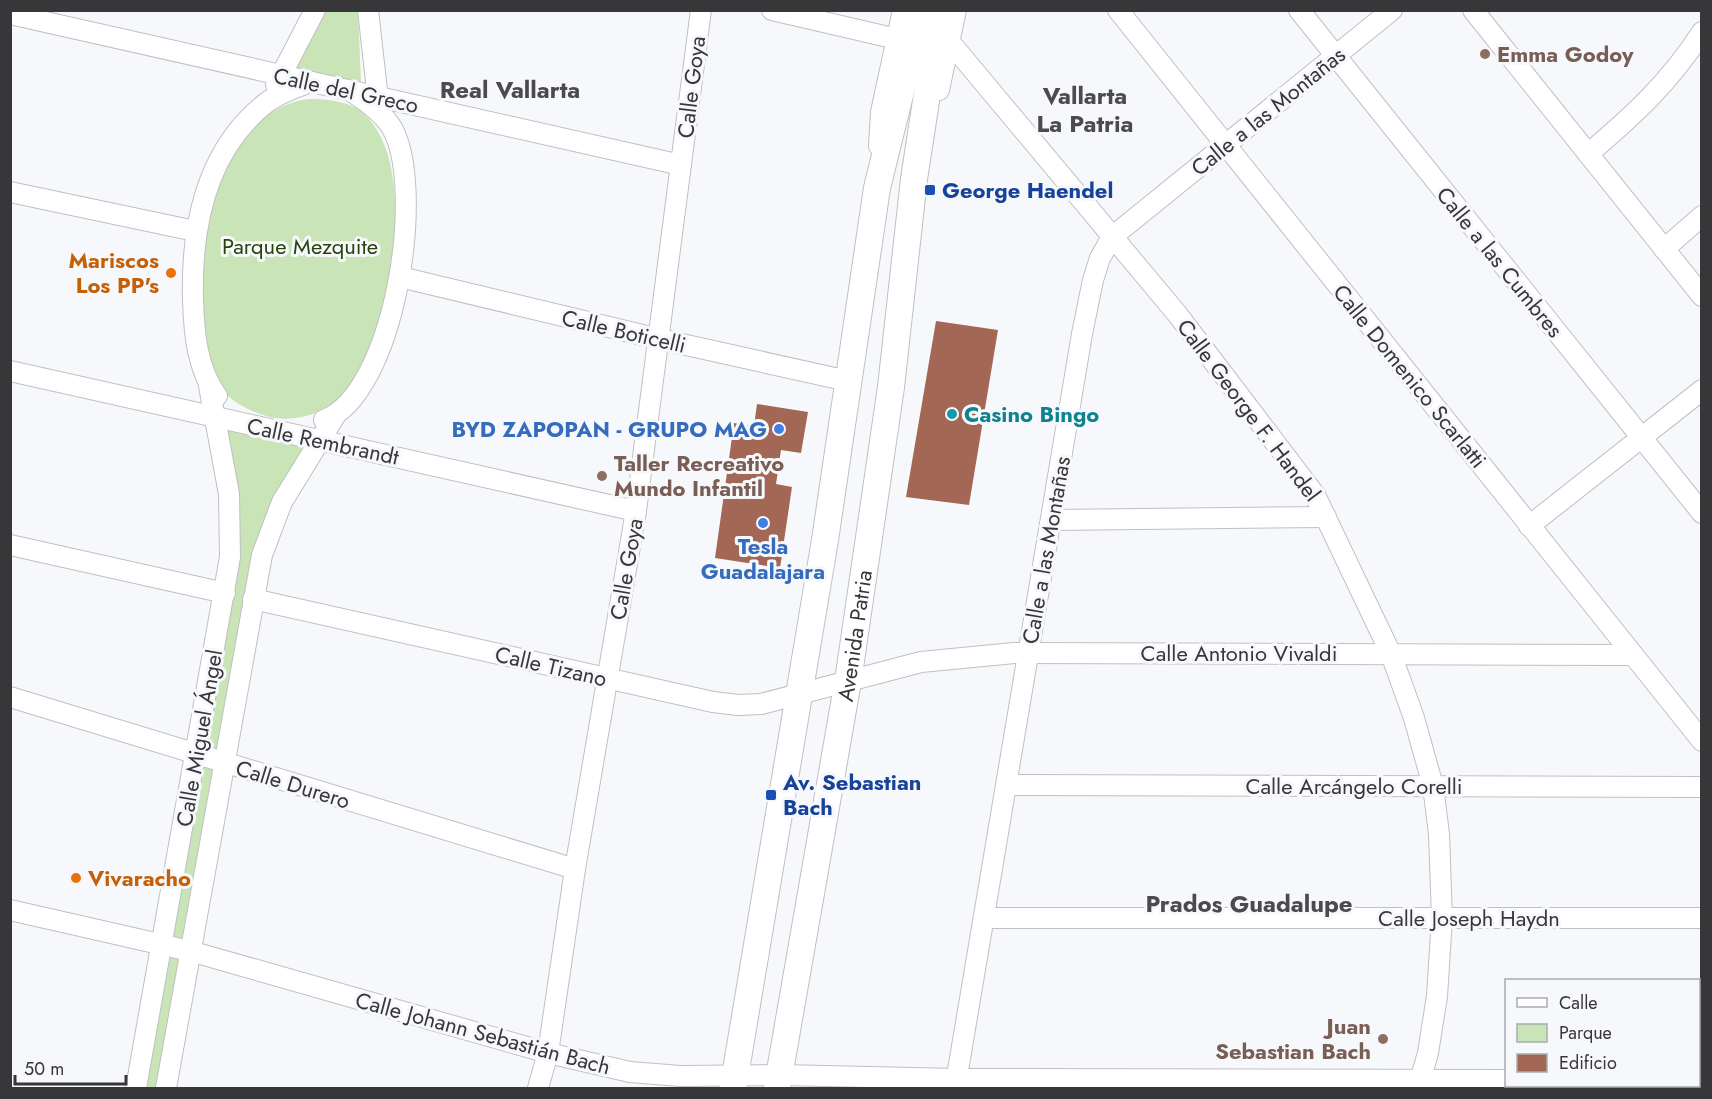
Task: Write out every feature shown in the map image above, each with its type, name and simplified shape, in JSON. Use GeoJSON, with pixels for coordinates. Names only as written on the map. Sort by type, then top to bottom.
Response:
{"type":"FeatureCollection","features":[{"type":"Feature","properties":{"kind":"main road","name":"Avenida Patria"},"geometry":{"type":"LineString","coordinates":[[734,1081],[800,694],[877,188],[921,10]]}},
{"type":"Feature","properties":{"kind":"main road","name":"Avenida Patria"},"geometry":{"type":"LineString","coordinates":[[779,1082],[848,681],[891,387],[914,179],[940,10]]}},
{"type":"Feature","properties":{"kind":"street","name":"Calle Miguel Ángel"},"geometry":{"type":"LineString","coordinates":[[136,1089],[230,557],[229,494],[217,418],[195,336],[193,284],[195,231],[201,206],[220,157],[235,135],[267,102],[315,10]]}},
{"type":"Feature","properties":{"kind":"street","name":"Calle Miguel Ángel"},"geometry":{"type":"LineString","coordinates":[[166,1089],[253,599],[270,529],[282,502],[335,416],[354,395],[376,355],[389,321],[400,277],[407,207],[405,182],[401,154],[392,128],[378,104],[368,10]]}},
{"type":"Feature","properties":{"kind":"street","name":"Calle Goya"},"geometry":{"type":"LineString","coordinates":[[538,1089],[548,1053],[575,869],[636,511],[701,10]]}},
{"type":"Feature","properties":{"kind":"street"},"geometry":{"type":"LineString","coordinates":[[772,10],[897,39]]}},
{"type":"Feature","properties":{"kind":"street"},"geometry":{"type":"LineString","coordinates":[[877,188],[881,112],[903,10]]}},
{"type":"Feature","properties":{"kind":"street"},"geometry":{"type":"LineString","coordinates":[[914,179],[930,134],[956,10]]}},
{"type":"Feature","properties":{"kind":"street","name":"Calle Domenico Scarlatti"},"geometry":{"type":"LineString","coordinates":[[1119,10],[1701,741]]}},
{"type":"Feature","properties":{"kind":"street","name":"Calle a las Cumbres"},"geometry":{"type":"LineString","coordinates":[[1299,10],[1701,513]]}},
{"type":"Feature","properties":{"kind":"street","name":"Calle a las Montañas"},"geometry":{"type":"LineString","coordinates":[[956,1084],[1093,280],[1100,258],[1112,237],[1392,10]]}},
{"type":"Feature","properties":{"kind":"street"},"geometry":{"type":"LineString","coordinates":[[1473,10],[1701,296]]}},
{"type":"Feature","properties":{"kind":"street","name":"Calle del Greco"},"geometry":{"type":"LineString","coordinates":[[10,14],[349,90]]}},
{"type":"Feature","properties":{"kind":"street"},"geometry":{"type":"LineString","coordinates":[[1588,154],[1629,120],[1668,81],[1701,32]]}},
{"type":"Feature","properties":{"kind":"street","name":"Calle George F. Handel"},"geometry":{"type":"LineString","coordinates":[[950,41],[1178,315],[1308,485],[1326,517],[1391,654],[1414,718],[1433,786],[1439,834],[1442,918],[1437,996],[1419,1084]]}},
{"type":"Feature","properties":{"kind":"street","name":"Calle Miguel Ángel"},"geometry":{"type":"LineString","coordinates":[[267,102],[311,82]]}},
{"type":"Feature","properties":{"kind":"street","name":"Calle Miguel Ángel"},"geometry":{"type":"LineString","coordinates":[[349,90],[378,104]]}},
{"type":"Feature","properties":{"kind":"street","name":"Calle del Greco"},"geometry":{"type":"LineString","coordinates":[[378,104],[681,165]]}},
{"type":"Feature","properties":{"kind":"street"},"geometry":{"type":"LineString","coordinates":[[10,192],[195,231]]}},
{"type":"Feature","properties":{"kind":"street"},"geometry":{"type":"LineString","coordinates":[[1664,249],[1701,216]]}},
{"type":"Feature","properties":{"kind":"street","name":"Calle Boticelli"},"geometry":{"type":"LineString","coordinates":[[400,277],[659,339],[848,381]]}},
{"type":"Feature","properties":{"kind":"street","name":"Calle Rembrandt"},"geometry":{"type":"LineString","coordinates":[[10,371],[636,511]]}},
{"type":"Feature","properties":{"kind":"street","name":"Calle Miguel Ángel"},"geometry":{"type":"LineString","coordinates":[[209,386],[240,423]]}},
{"type":"Feature","properties":{"kind":"street"},"geometry":{"type":"LineString","coordinates":[[1529,526],[1701,390]]}},
{"type":"Feature","properties":{"kind":"street","name":"Calle Miguel Ángel"},"geometry":{"type":"LineString","coordinates":[[287,433],[335,416]]}},
{"type":"Feature","properties":{"kind":"street"},"geometry":{"type":"LineString","coordinates":[[1052,520],[1326,517]]}},
{"type":"Feature","properties":{"kind":"street"},"geometry":{"type":"LineString","coordinates":[[10,545],[225,593]]}},
{"type":"Feature","properties":{"kind":"street","name":"Calle Tizano"},"geometry":{"type":"LineString","coordinates":[[253,599],[607,679],[738,705],[761,704],[848,681]]}},
{"type":"Feature","properties":{"kind":"street","name":"Calle Antonio Vivaldi"},"geometry":{"type":"LineString","coordinates":[[848,681],[921,662],[1029,652],[1633,656]]}},
{"type":"Feature","properties":{"kind":"street","name":"Calle Durero"},"geometry":{"type":"LineString","coordinates":[[10,697],[575,869]]}},
{"type":"Feature","properties":{"kind":"street","name":"Calle Arcángelo Corelli"},"geometry":{"type":"LineString","coordinates":[[1006,785],[1701,787]]}},
{"type":"Feature","properties":{"kind":"street","name":"Calle Johann Sebastián Bach"},"geometry":{"type":"LineString","coordinates":[[10,910],[190,951],[548,1053],[630,1072],[734,1081],[956,1084],[1419,1084],[1505,1080]]}},
{"type":"Feature","properties":{"kind":"street","name":"Calle Joseph Haydn"},"geometry":{"type":"LineString","coordinates":[[984,918],[1701,918]]}},
{"type":"Feature","properties":{"kind":"green space"},"geometry":{"type":"Polygon","coordinates":[[[321,11],[358,11],[361,82],[296,69],[321,11]]]}},
{"type":"Feature","properties":{"kind":"green space","name":"Parque Mezquite"},"geometry":{"type":"Polygon","coordinates":[[[309,99],[352,106],[364,114],[382,139],[392,173],[395,212],[393,254],[385,297],[374,336],[359,370],[342,395],[326,408],[305,416],[283,419],[249,410],[230,398],[217,380],[207,346],[202,305],[203,260],[210,215],[224,173],[245,137],[273,112],[309,99]]]}},
{"type":"Feature","properties":{"kind":"green space"},"geometry":{"type":"Polygon","coordinates":[[[227,430],[309,446],[273,503],[219,755],[205,750],[238,565],[239,548],[237,497],[227,430]]]}},
{"type":"Feature","properties":{"kind":"green space"},"geometry":{"type":"Polygon","coordinates":[[[204,766],[216,771],[185,939],[172,936],[204,766]]]}},
{"type":"Feature","properties":{"kind":"green space"},"geometry":{"type":"Polygon","coordinates":[[[167,954],[182,957],[160,1088],[144,1088],[167,954]]]}},
{"type":"Feature","properties":{"kind":"building","name":"Casino Bingo"},"geometry":{"type":"Polygon","coordinates":[[[936,321],[998,330],[969,505],[906,497],[936,321]]]}},
{"type":"Feature","properties":{"kind":"building"},"geometry":{"type":"Polygon","coordinates":[[[757,404],[808,412],[801,453],[781,450],[776,484],[792,487],[780,568],[715,558],[734,423],[754,426],[757,404]]]}},
{"type":"Feature","properties":{"kind":"place","name":"Emma Godoy"},"geometry":{"type":"Point","coordinates":[1485,54]}},
{"type":"Feature","properties":{"kind":"place","name":"George Haendel"},"geometry":{"type":"Point","coordinates":[930,190]}},
{"type":"Feature","properties":{"kind":"place","name":"Mariscos Los PP's"},"geometry":{"type":"Point","coordinates":[171,273]}},
{"type":"Feature","properties":{"kind":"place","name":"Casino Bingo"},"geometry":{"type":"Point","coordinates":[952,414]}},
{"type":"Feature","properties":{"kind":"place","name":"BYD ZAPOPAN - GRUPO MAG"},"geometry":{"type":"Point","coordinates":[779,429]}},
{"type":"Feature","properties":{"kind":"place","name":"Taller Recreativo Mundo Infantil"},"geometry":{"type":"Point","coordinates":[602,476]}},
{"type":"Feature","properties":{"kind":"place","name":"Tesla Guadalajara"},"geometry":{"type":"Point","coordinates":[763,523]}},
{"type":"Feature","properties":{"kind":"place","name":"Av. Sebastian Bach"},"geometry":{"type":"Point","coordinates":[771,795]}},
{"type":"Feature","properties":{"kind":"place","name":"Vivaracho"},"geometry":{"type":"Point","coordinates":[76,878]}},
{"type":"Feature","properties":{"kind":"place","name":"Juan Sebastian Bach"},"geometry":{"type":"Point","coordinates":[1383,1039]}},
{"type":"Feature","properties":{"kind":"district","name":"Real Vallarta"},"geometry":{"type":"Point","coordinates":[510,90]}},
{"type":"Feature","properties":{"kind":"district","name":"Vallarta La Patria"},"geometry":{"type":"Point","coordinates":[1085,110]}},
{"type":"Feature","properties":{"kind":"district","name":"Prados Guadalupe"},"geometry":{"type":"Point","coordinates":[1249,904]}}]}
